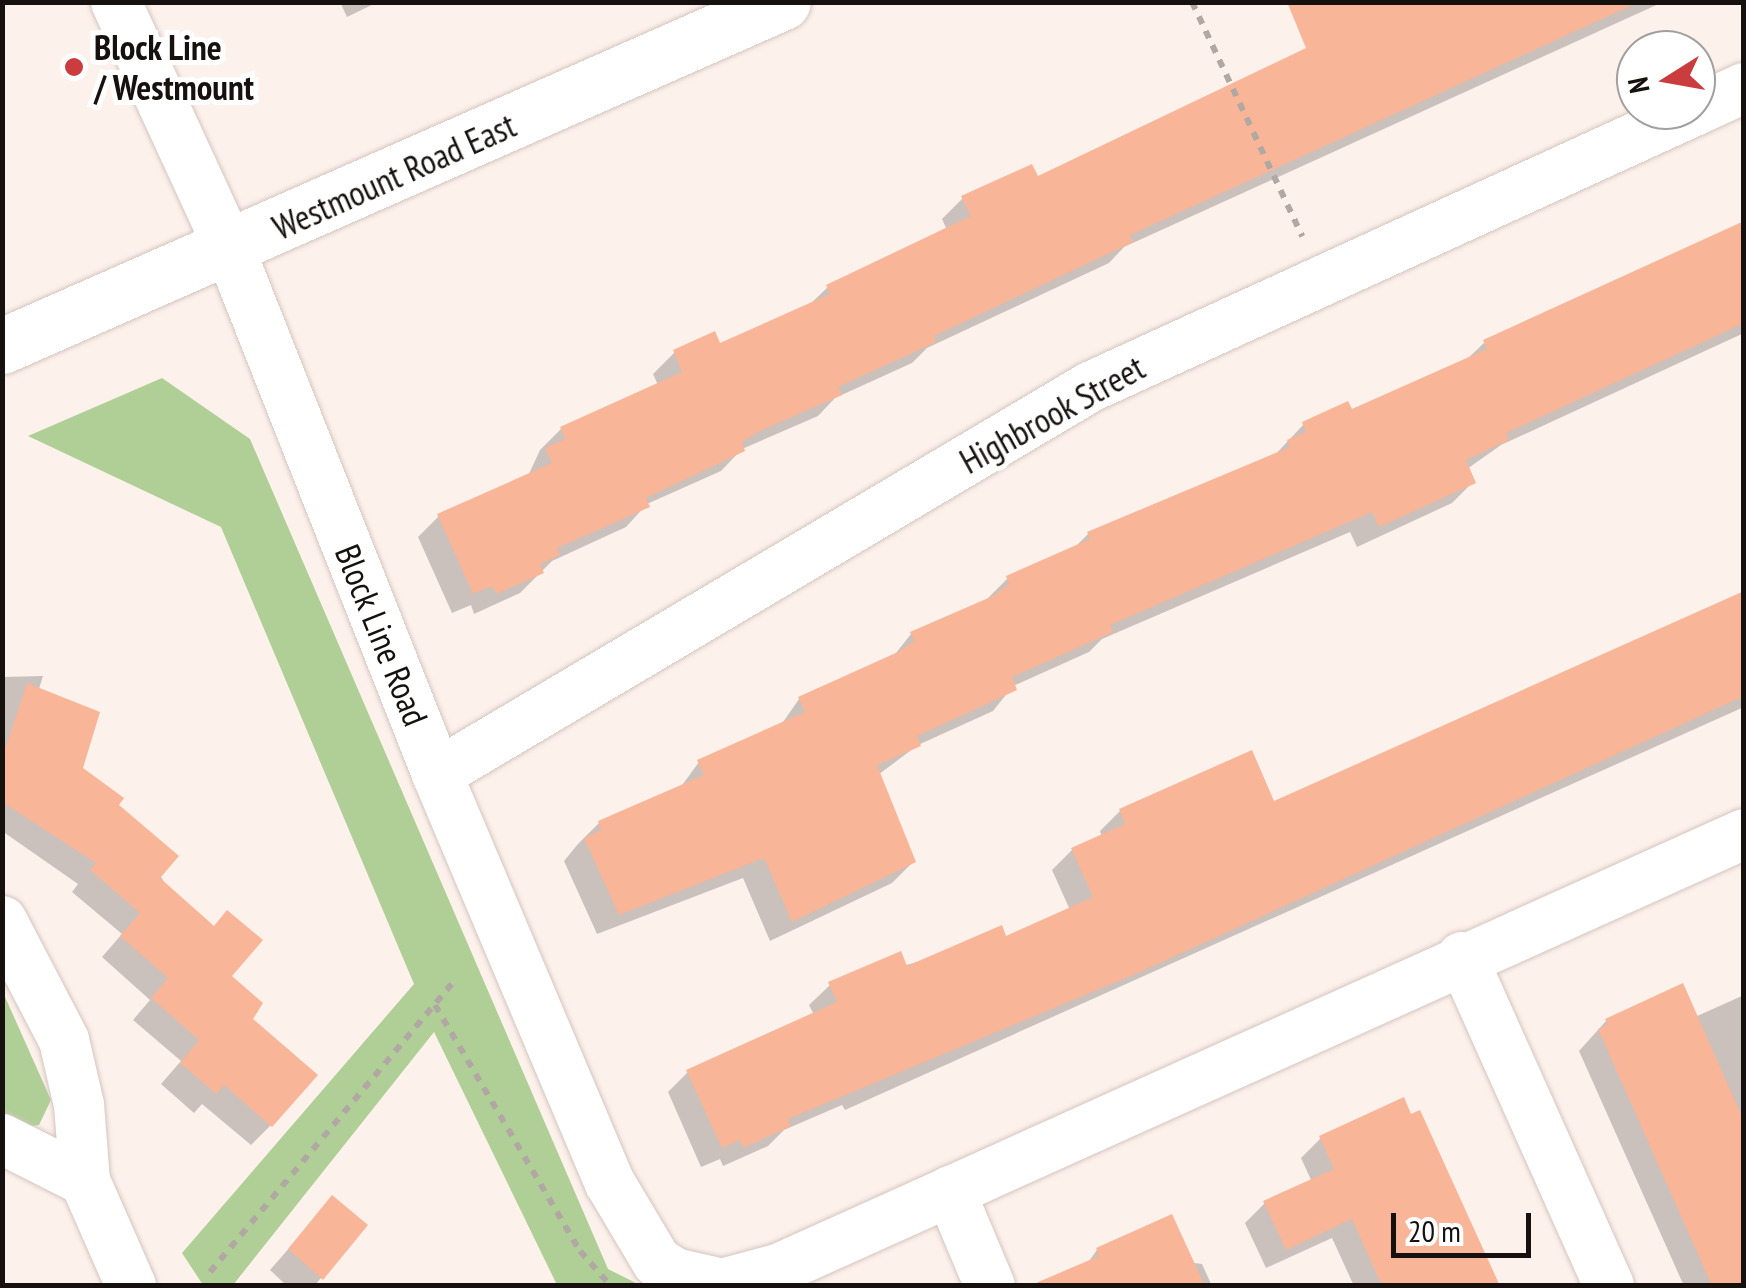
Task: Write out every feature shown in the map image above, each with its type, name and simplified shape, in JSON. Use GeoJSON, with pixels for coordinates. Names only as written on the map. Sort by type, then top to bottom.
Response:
{"type":"FeatureCollection","features":[{"type":"Feature","properties":{"kind":"main road","name":"Westmount Road East"},"geometry":{"type":"LineString","coordinates":[[2,346],[230,250],[783,2]]}},
{"type":"Feature","properties":{"kind":"street","name":"Block Line Road"},"geometry":{"type":"LineString","coordinates":[[116,2],[230,250],[437,774],[610,1183],[657,1262],[722,1284],[778,1269],[950,1192]]}},
{"type":"Feature","properties":{"kind":"street","name":"Highbrook Street"},"geometry":{"type":"LineString","coordinates":[[1716,101],[1744,88]]}},
{"type":"Feature","properties":{"kind":"street","name":"Highbrook Street"},"geometry":{"type":"LineString","coordinates":[[437,774],[1090,387],[1651,130]]}},
{"type":"Feature","properties":{"kind":"street"},"geometry":{"type":"LineString","coordinates":[[990,1286],[950,1192],[1462,957],[1744,834]]}},
{"type":"Feature","properties":{"kind":"street"},"geometry":{"type":"LineString","coordinates":[[2,921],[64,1040],[79,1106],[85,1181],[131,1286]]}},
{"type":"Feature","properties":{"kind":"street"},"geometry":{"type":"LineString","coordinates":[[1462,957],[1609,1286]]}},
{"type":"Feature","properties":{"kind":"street"},"geometry":{"type":"LineString","coordinates":[[2,1139],[85,1181]]}},
{"type":"Feature","properties":{"kind":"path"},"geometry":{"type":"LineString","coordinates":[[1192,2],[1322,278]]}},
{"type":"Feature","properties":{"kind":"path"},"geometry":{"type":"LineString","coordinates":[[210,1272],[452,984]]}},
{"type":"Feature","properties":{"kind":"path"},"geometry":{"type":"LineString","coordinates":[[435,1005],[580,1251],[611,1286]]}},
{"type":"Feature","properties":{"kind":"green space"},"geometry":{"type":"Polygon","coordinates":[[[162,378],[250,439],[608,1269],[640,1285],[557,1285],[434,1032],[233,1285],[203,1285],[182,1253],[414,984],[221,527],[28,436],[162,378]]]}},
{"type":"Feature","properties":{"kind":"green space"},"geometry":{"type":"Polygon","coordinates":[[[2,990],[51,1100],[39,1125],[20,1128],[3,1113],[2,990]]]}},
{"type":"Feature","properties":{"kind":"building"},"geometry":{"type":"Polygon","coordinates":[[[1287,2],[1639,2],[1130,235],[1133,242],[934,336],[936,342],[838,387],[842,395],[760,431],[742,442],[745,451],[646,498],[650,507],[557,548],[560,555],[540,564],[544,573],[496,594],[492,586],[473,594],[437,514],[552,463],[545,448],[565,439],[560,427],[682,372],[673,350],[715,331],[720,343],[830,294],[826,285],[971,216],[961,196],[1032,164],[1038,176],[1306,48],[1287,2]]]}},
{"type":"Feature","properties":{"kind":"building"},"geometry":{"type":"Polygon","coordinates":[[[1744,221],[1744,323],[1506,433],[1509,440],[1466,460],[1476,483],[1379,527],[1372,512],[1110,625],[1113,632],[1012,677],[1017,690],[917,736],[921,746],[877,765],[916,862],[792,922],[764,858],[619,915],[584,838],[601,830],[598,821],[704,775],[697,760],[805,712],[798,697],[898,652],[914,641],[910,632],[993,596],[1009,584],[1006,576],[1090,539],[1087,532],[1290,447],[1287,440],[1306,432],[1302,422],[1348,401],[1352,409],[1487,349],[1483,340],[1744,221]]]}},
{"type":"Feature","properties":{"kind":"building"},"geometry":{"type":"Polygon","coordinates":[[[1744,591],[1744,696],[1140,972],[788,1119],[791,1126],[743,1148],[740,1140],[722,1148],[686,1070],[837,1002],[828,982],[901,951],[907,966],[1002,925],[1006,936],[1093,897],[1071,848],[1125,824],[1119,809],[1252,750],[1274,801],[1744,591]]]}},
{"type":"Feature","properties":{"kind":"building"},"geometry":{"type":"Polygon","coordinates":[[[27,683],[100,712],[83,768],[124,798],[119,805],[179,856],[160,878],[214,926],[227,910],[263,940],[232,976],[263,1003],[253,1019],[318,1075],[272,1127],[224,1085],[216,1094],[180,1063],[199,1040],[151,998],[168,978],[120,936],[140,913],[90,870],[96,863],[2,802],[2,758],[27,683]]]}},
{"type":"Feature","properties":{"kind":"building"},"geometry":{"type":"Polygon","coordinates":[[[1683,983],[1744,1121],[1744,1286],[1712,1286],[1598,1029],[1608,1024],[1605,1019],[1683,983]]]}},
{"type":"Feature","properties":{"kind":"building"},"geometry":{"type":"Polygon","coordinates":[[[1404,1097],[1411,1114],[1420,1110],[1500,1286],[1382,1286],[1352,1219],[1286,1250],[1263,1201],[1334,1169],[1319,1136],[1404,1097]]]}},
{"type":"Feature","properties":{"kind":"building"},"geometry":{"type":"Polygon","coordinates":[[[332,1195],[368,1225],[323,1280],[288,1249],[332,1195]]]}},
{"type":"Feature","properties":{"kind":"building"},"geometry":{"type":"Polygon","coordinates":[[[1172,1214],[1205,1286],[1029,1286],[1099,1256],[1096,1248],[1172,1214]]]}},
{"type":"Feature","properties":{"kind":"place","name":"Block Line / Westmount"},"geometry":{"type":"Point","coordinates":[74,67]}}]}
